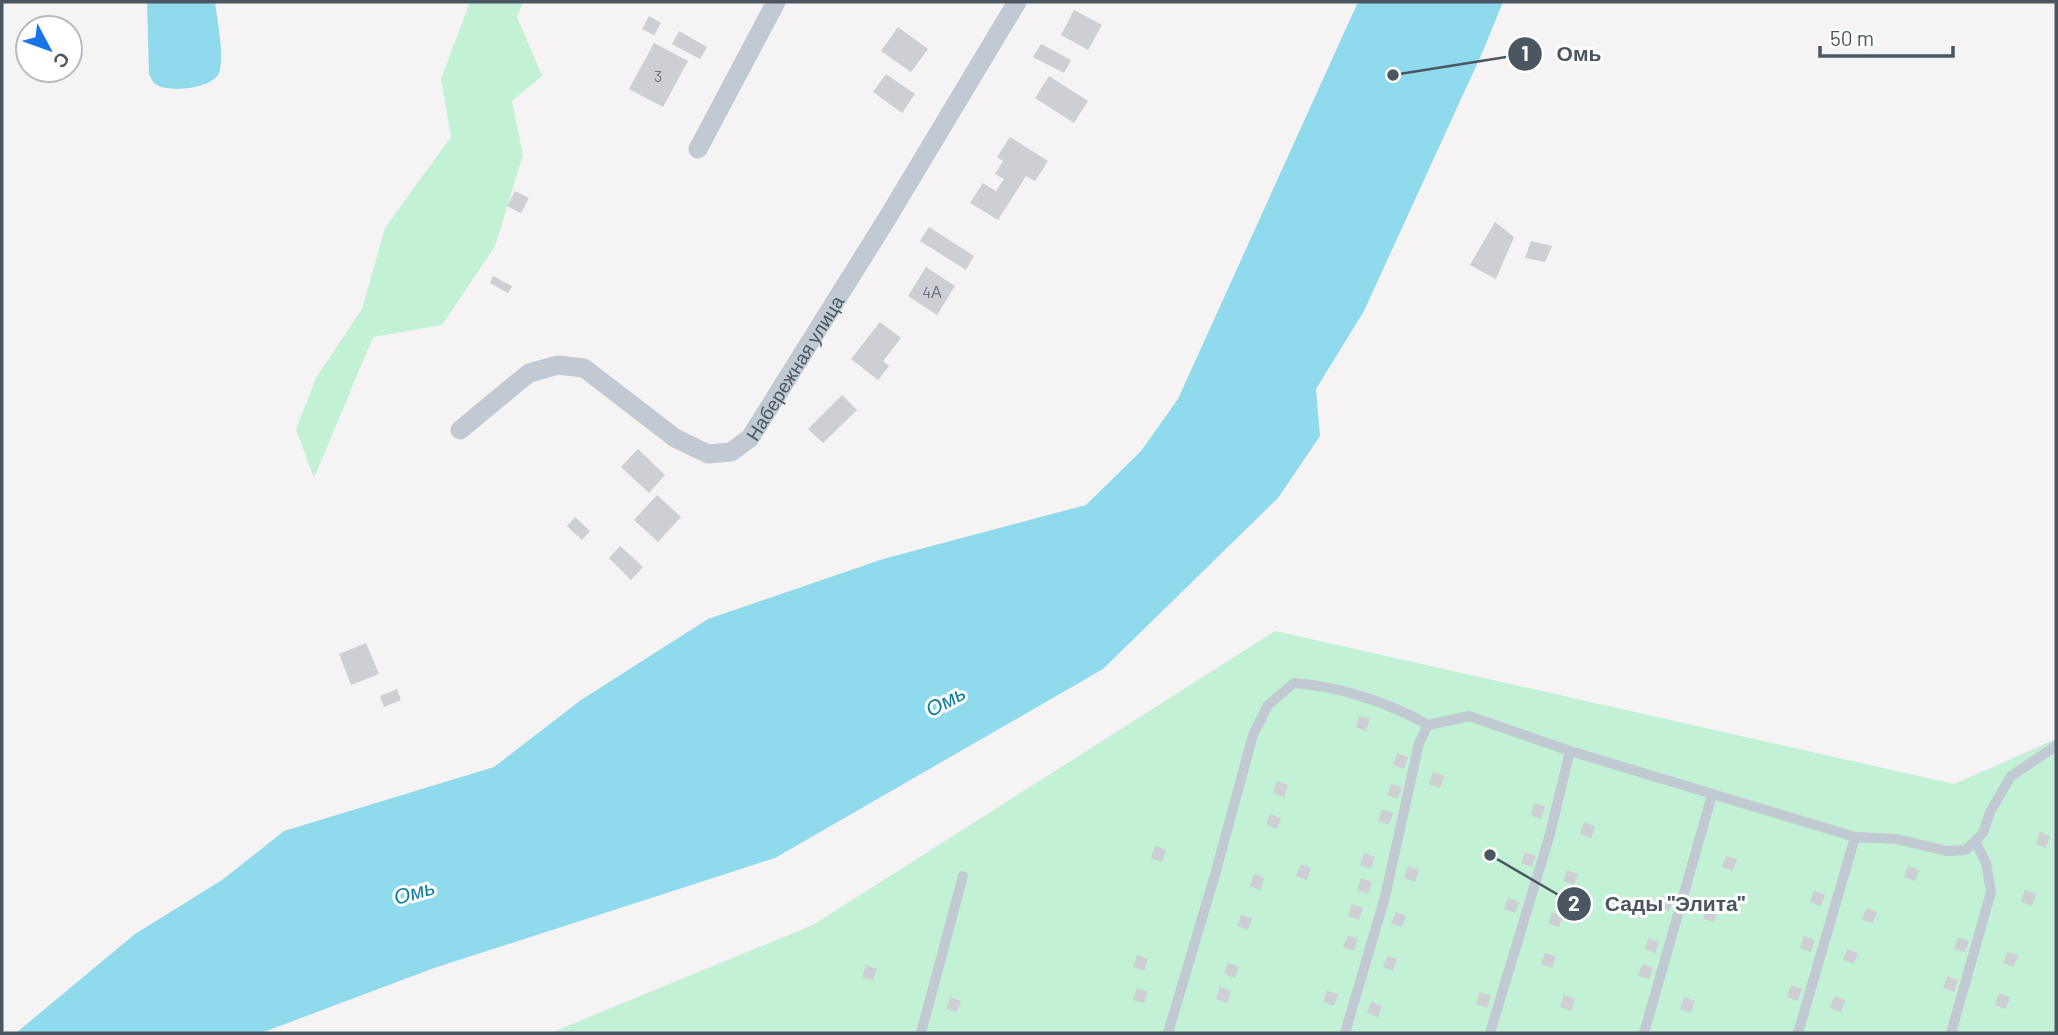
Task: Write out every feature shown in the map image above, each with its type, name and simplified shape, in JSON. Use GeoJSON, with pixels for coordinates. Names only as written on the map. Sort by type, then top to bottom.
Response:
{"type":"FeatureCollection","features":[{"type":"Feature","properties":{"kind":"street"},"geometry":{"type":"LineString","coordinates":[[698,149],[776,2]]}},
{"type":"Feature","properties":{"kind":"street","name":"Набережная улица"},"geometry":{"type":"LineString","coordinates":[[460,430],[529,373],[558,365],[584,368],[675,438],[708,454],[731,452],[750,439],[1017,2]]}},
{"type":"Feature","properties":{"kind":"lane"},"geometry":{"type":"LineString","coordinates":[[1168,1033],[1253,735],[1268,705],[1294,683],[1317,684],[1413,716],[1428,725],[1469,716],[1570,751],[1855,836],[1896,839],[1947,851],[1966,850],[1983,833],[1990,812],[2011,776],[2056,746]]}},
{"type":"Feature","properties":{"kind":"lane"},"geometry":{"type":"LineString","coordinates":[[1345,1033],[1385,897],[1419,743],[1428,725]]}},
{"type":"Feature","properties":{"kind":"lane"},"geometry":{"type":"LineString","coordinates":[[1490,1033],[1550,834],[1570,751]]}},
{"type":"Feature","properties":{"kind":"lane"},"geometry":{"type":"LineString","coordinates":[[1644,1033],[1712,794]]}},
{"type":"Feature","properties":{"kind":"lane"},"geometry":{"type":"LineString","coordinates":[[1798,1033],[1855,836]]}},
{"type":"Feature","properties":{"kind":"lane"},"geometry":{"type":"LineString","coordinates":[[1951,1033],[1991,892],[1986,863],[1975,841]]}},
{"type":"Feature","properties":{"kind":"lane"},"geometry":{"type":"LineString","coordinates":[[921,1033],[963,876]]}},
{"type":"Feature","properties":{"kind":"green space"},"geometry":{"type":"Polygon","coordinates":[[[470,2],[523,2],[517,17],[542,76],[512,101],[523,155],[495,246],[442,325],[373,337],[314,478],[296,429],[316,378],[362,309],[385,228],[451,137],[441,79],[470,2]]]}},
{"type":"Feature","properties":{"kind":"green space"},"geometry":{"type":"Polygon","coordinates":[[[1275,631],[1954,784],[2056,739],[2056,1033],[550,1033],[813,925],[1275,631]]]}},
{"type":"Feature","properties":{"kind":"water"},"geometry":{"type":"Polygon","coordinates":[[[147,2],[215,2],[221,66],[215,78],[199,86],[178,89],[154,83],[149,74],[147,2]]]}},
{"type":"Feature","properties":{"kind":"water"},"geometry":{"type":"Polygon","coordinates":[[[1358,2],[1503,2],[1364,311],[1316,389],[1320,436],[1278,498],[1103,669],[775,858],[434,968],[261,1033],[16,1033],[135,934],[222,880],[284,831],[494,767],[581,700],[708,619],[883,559],[1086,505],[1141,451],[1178,399],[1358,2]]]}},
{"type":"Feature","properties":{"kind":"building"},"geometry":{"type":"Polygon","coordinates":[[[1074,10],[1102,25],[1088,50],[1061,35],[1074,10]]]}},
{"type":"Feature","properties":{"kind":"building"},"geometry":{"type":"Polygon","coordinates":[[[649,16],[661,23],[654,35],[642,29],[649,16]]]}},
{"type":"Feature","properties":{"kind":"building"},"geometry":{"type":"Polygon","coordinates":[[[898,27],[928,49],[911,72],[881,51],[898,27]]]}},
{"type":"Feature","properties":{"kind":"building"},"geometry":{"type":"Polygon","coordinates":[[[679,31],[707,47],[700,59],[672,44],[679,31]]]}},
{"type":"Feature","properties":{"kind":"building"},"geometry":{"type":"Polygon","coordinates":[[[654,43],[688,61],[663,107],[629,89],[654,43]]]}},
{"type":"Feature","properties":{"kind":"building"},"geometry":{"type":"Polygon","coordinates":[[[1041,44],[1071,60],[1064,73],[1033,57],[1041,44]]]}},
{"type":"Feature","properties":{"kind":"building"},"geometry":{"type":"Polygon","coordinates":[[[886,74],[915,94],[902,113],[873,92],[886,74]]]}},
{"type":"Feature","properties":{"kind":"building"},"geometry":{"type":"Polygon","coordinates":[[[1049,76],[1088,101],[1074,123],[1035,98],[1049,76]]]}},
{"type":"Feature","properties":{"kind":"building"},"geometry":{"type":"Polygon","coordinates":[[[1010,137],[1048,161],[1035,181],[1026,176],[998,220],[970,203],[983,183],[996,191],[1004,179],[995,174],[1003,161],[997,157],[1010,137]]]}},
{"type":"Feature","properties":{"kind":"building"},"geometry":{"type":"Polygon","coordinates":[[[515,191],[529,198],[521,213],[507,206],[515,191]]]}},
{"type":"Feature","properties":{"kind":"building"},"geometry":{"type":"Polygon","coordinates":[[[1495,222],[1514,237],[1496,279],[1470,265],[1495,222]]]}},
{"type":"Feature","properties":{"kind":"building"},"geometry":{"type":"Polygon","coordinates":[[[929,227],[974,256],[966,270],[920,241],[929,227]]]}},
{"type":"Feature","properties":{"kind":"building"},"geometry":{"type":"Polygon","coordinates":[[[1531,241],[1552,246],[1545,262],[1525,258],[1531,241]]]}},
{"type":"Feature","properties":{"kind":"building"},"geometry":{"type":"Polygon","coordinates":[[[926,267],[955,286],[937,315],[908,296],[926,267]]]}},
{"type":"Feature","properties":{"kind":"building"},"geometry":{"type":"Polygon","coordinates":[[[493,276],[512,286],[508,293],[490,283],[493,276]]]}},
{"type":"Feature","properties":{"kind":"building"},"geometry":{"type":"Polygon","coordinates":[[[880,322],[901,338],[883,361],[889,366],[878,380],[851,359],[880,322]]]}},
{"type":"Feature","properties":{"kind":"building"},"geometry":{"type":"Polygon","coordinates":[[[842,395],[857,410],[823,443],[808,429],[842,395]]]}},
{"type":"Feature","properties":{"kind":"building"},"geometry":{"type":"Polygon","coordinates":[[[638,449],[665,475],[649,493],[621,467],[638,449]]]}},
{"type":"Feature","properties":{"kind":"building"},"geometry":{"type":"Polygon","coordinates":[[[657,495],[681,517],[658,542],[634,520],[657,495]]]}},
{"type":"Feature","properties":{"kind":"building"},"geometry":{"type":"Polygon","coordinates":[[[575,517],[590,531],[582,540],[567,526],[575,517]]]}},
{"type":"Feature","properties":{"kind":"building"},"geometry":{"type":"Polygon","coordinates":[[[620,546],[643,567],[631,580],[609,558],[620,546]]]}},
{"type":"Feature","properties":{"kind":"building"},"geometry":{"type":"Polygon","coordinates":[[[366,643],[379,674],[351,685],[339,654],[366,643]]]}},
{"type":"Feature","properties":{"kind":"building"},"geometry":{"type":"Polygon","coordinates":[[[397,689],[401,700],[384,707],[380,696],[397,689]]]}},
{"type":"Feature","properties":{"kind":"building"},"geometry":{"type":"Polygon","coordinates":[[[1359,716],[1370,719],[1366,731],[1356,727],[1359,716]]]}},
{"type":"Feature","properties":{"kind":"building"},"geometry":{"type":"Polygon","coordinates":[[[1397,753],[1408,757],[1404,769],[1393,765],[1397,753]]]}},
{"type":"Feature","properties":{"kind":"building"},"geometry":{"type":"Polygon","coordinates":[[[1433,772],[1444,776],[1440,788],[1429,784],[1433,772]]]}},
{"type":"Feature","properties":{"kind":"building"},"geometry":{"type":"Polygon","coordinates":[[[1277,781],[1288,785],[1284,797],[1273,793],[1277,781]]]}},
{"type":"Feature","properties":{"kind":"building"},"geometry":{"type":"Polygon","coordinates":[[[1391,784],[1402,787],[1398,799],[1387,795],[1391,784]]]}},
{"type":"Feature","properties":{"kind":"building"},"geometry":{"type":"Polygon","coordinates":[[[1534,803],[1545,807],[1541,819],[1531,815],[1534,803]]]}},
{"type":"Feature","properties":{"kind":"building"},"geometry":{"type":"Polygon","coordinates":[[[1382,809],[1393,813],[1389,825],[1378,821],[1382,809]]]}},
{"type":"Feature","properties":{"kind":"building"},"geometry":{"type":"Polygon","coordinates":[[[1270,814],[1281,818],[1277,829],[1266,825],[1270,814]]]}},
{"type":"Feature","properties":{"kind":"building"},"geometry":{"type":"Polygon","coordinates":[[[1584,822],[1595,826],[1591,838],[1580,834],[1584,822]]]}},
{"type":"Feature","properties":{"kind":"building"},"geometry":{"type":"Polygon","coordinates":[[[2040,832],[2050,836],[2046,848],[2036,844],[2040,832]]]}},
{"type":"Feature","properties":{"kind":"building"},"geometry":{"type":"Polygon","coordinates":[[[1155,846],[1166,850],[1162,862],[1151,858],[1155,846]]]}},
{"type":"Feature","properties":{"kind":"building"},"geometry":{"type":"Polygon","coordinates":[[[1525,852],[1536,856],[1532,867],[1521,863],[1525,852]]]}},
{"type":"Feature","properties":{"kind":"building"},"geometry":{"type":"Polygon","coordinates":[[[1364,853],[1375,857],[1371,869],[1360,865],[1364,853]]]}},
{"type":"Feature","properties":{"kind":"building"},"geometry":{"type":"Polygon","coordinates":[[[1726,856],[1737,859],[1733,871],[1722,867],[1726,856]]]}},
{"type":"Feature","properties":{"kind":"building"},"geometry":{"type":"Polygon","coordinates":[[[1301,864],[1311,868],[1307,880],[1296,876],[1301,864]]]}},
{"type":"Feature","properties":{"kind":"building"},"geometry":{"type":"Polygon","coordinates":[[[1408,866],[1419,870],[1415,882],[1404,878],[1408,866]]]}},
{"type":"Feature","properties":{"kind":"building"},"geometry":{"type":"Polygon","coordinates":[[[1908,866],[1919,870],[1915,881],[1904,877],[1908,866]]]}},
{"type":"Feature","properties":{"kind":"building"},"geometry":{"type":"Polygon","coordinates":[[[1567,870],[1578,874],[1574,885],[1563,881],[1567,870]]]}},
{"type":"Feature","properties":{"kind":"building"},"geometry":{"type":"Polygon","coordinates":[[[1254,874],[1264,878],[1261,890],[1250,886],[1254,874]]]}},
{"type":"Feature","properties":{"kind":"building"},"geometry":{"type":"Polygon","coordinates":[[[1361,878],[1372,882],[1368,894],[1357,890],[1361,878]]]}},
{"type":"Feature","properties":{"kind":"building"},"geometry":{"type":"Polygon","coordinates":[[[2025,890],[2036,894],[2032,906],[2021,902],[2025,890]]]}},
{"type":"Feature","properties":{"kind":"building"},"geometry":{"type":"Polygon","coordinates":[[[1814,891],[1825,894],[1821,906],[1810,902],[1814,891]]]}},
{"type":"Feature","properties":{"kind":"building"},"geometry":{"type":"Polygon","coordinates":[[[1662,896],[1673,899],[1669,911],[1658,907],[1662,896]]]}},
{"type":"Feature","properties":{"kind":"building"},"geometry":{"type":"Polygon","coordinates":[[[1508,898],[1519,902],[1515,913],[1504,909],[1508,898]]]}},
{"type":"Feature","properties":{"kind":"building"},"geometry":{"type":"Polygon","coordinates":[[[1352,904],[1363,908],[1359,920],[1348,916],[1352,904]]]}},
{"type":"Feature","properties":{"kind":"building"},"geometry":{"type":"Polygon","coordinates":[[[1707,907],[1717,911],[1714,922],[1703,919],[1707,907]]]}},
{"type":"Feature","properties":{"kind":"building"},"geometry":{"type":"Polygon","coordinates":[[[1866,908],[1877,912],[1873,923],[1862,920],[1866,908]]]}},
{"type":"Feature","properties":{"kind":"building"},"geometry":{"type":"Polygon","coordinates":[[[1396,912],[1406,916],[1402,927],[1391,924],[1396,912]]]}},
{"type":"Feature","properties":{"kind":"building"},"geometry":{"type":"Polygon","coordinates":[[[1552,912],[1563,916],[1559,927],[1548,924],[1552,912]]]}},
{"type":"Feature","properties":{"kind":"building"},"geometry":{"type":"Polygon","coordinates":[[[1241,915],[1252,918],[1248,930],[1237,926],[1241,915]]]}},
{"type":"Feature","properties":{"kind":"building"},"geometry":{"type":"Polygon","coordinates":[[[1348,935],[1358,939],[1354,951],[1343,947],[1348,935]]]}},
{"type":"Feature","properties":{"kind":"building"},"geometry":{"type":"Polygon","coordinates":[[[1804,936],[1815,940],[1811,952],[1800,948],[1804,936]]]}},
{"type":"Feature","properties":{"kind":"building"},"geometry":{"type":"Polygon","coordinates":[[[1958,937],[1969,941],[1965,952],[1954,949],[1958,937]]]}},
{"type":"Feature","properties":{"kind":"building"},"geometry":{"type":"Polygon","coordinates":[[[1648,938],[1659,942],[1655,953],[1645,949],[1648,938]]]}},
{"type":"Feature","properties":{"kind":"building"},"geometry":{"type":"Polygon","coordinates":[[[1847,949],[1858,953],[1854,964],[1843,960],[1847,949]]]}},
{"type":"Feature","properties":{"kind":"building"},"geometry":{"type":"Polygon","coordinates":[[[2007,952],[2018,955],[2014,967],[2003,963],[2007,952]]]}},
{"type":"Feature","properties":{"kind":"building"},"geometry":{"type":"Polygon","coordinates":[[[1545,953],[1556,956],[1552,968],[1541,964],[1545,953]]]}},
{"type":"Feature","properties":{"kind":"building"},"geometry":{"type":"Polygon","coordinates":[[[1137,955],[1148,959],[1144,971],[1133,967],[1137,955]]]}},
{"type":"Feature","properties":{"kind":"building"},"geometry":{"type":"Polygon","coordinates":[[[1387,956],[1397,959],[1393,971],[1383,967],[1387,956]]]}},
{"type":"Feature","properties":{"kind":"building"},"geometry":{"type":"Polygon","coordinates":[[[1228,963],[1239,966],[1235,978],[1224,974],[1228,963]]]}},
{"type":"Feature","properties":{"kind":"building"},"geometry":{"type":"Polygon","coordinates":[[[1642,964],[1653,968],[1649,979],[1638,976],[1642,964]]]}},
{"type":"Feature","properties":{"kind":"building"},"geometry":{"type":"Polygon","coordinates":[[[866,965],[877,969],[873,980],[862,977],[866,965]]]}},
{"type":"Feature","properties":{"kind":"building"},"geometry":{"type":"Polygon","coordinates":[[[1947,976],[1958,980],[1954,992],[1943,988],[1947,976]]]}},
{"type":"Feature","properties":{"kind":"building"},"geometry":{"type":"Polygon","coordinates":[[[1791,985],[1802,989],[1798,1001],[1787,997],[1791,985]]]}},
{"type":"Feature","properties":{"kind":"building"},"geometry":{"type":"Polygon","coordinates":[[[1220,987],[1231,991],[1227,1003],[1216,999],[1220,987]]]}},
{"type":"Feature","properties":{"kind":"building"},"geometry":{"type":"Polygon","coordinates":[[[1137,988],[1148,992],[1144,1003],[1133,1000],[1137,988]]]}},
{"type":"Feature","properties":{"kind":"building"},"geometry":{"type":"Polygon","coordinates":[[[1327,991],[1338,994],[1334,1006],[1323,1002],[1327,991]]]}},
{"type":"Feature","properties":{"kind":"building"},"geometry":{"type":"Polygon","coordinates":[[[1480,992],[1491,996],[1487,1008],[1476,1004],[1480,992]]]}},
{"type":"Feature","properties":{"kind":"building"},"geometry":{"type":"Polygon","coordinates":[[[1999,993],[2010,997],[2006,1009],[1995,1005],[1999,993]]]}},
{"type":"Feature","properties":{"kind":"building"},"geometry":{"type":"Polygon","coordinates":[[[1564,995],[1575,999],[1571,1011],[1560,1007],[1564,995]]]}},
{"type":"Feature","properties":{"kind":"building"},"geometry":{"type":"Polygon","coordinates":[[[1834,996],[1845,1000],[1841,1012],[1830,1008],[1834,996]]]}},
{"type":"Feature","properties":{"kind":"building"},"geometry":{"type":"Polygon","coordinates":[[[950,997],[961,1001],[957,1012],[946,1009],[950,997]]]}},
{"type":"Feature","properties":{"kind":"building"},"geometry":{"type":"Polygon","coordinates":[[[1684,997],[1695,1001],[1691,1013],[1680,1009],[1684,997]]]}},
{"type":"Feature","properties":{"kind":"building"},"geometry":{"type":"Polygon","coordinates":[[[1371,1002],[1382,1006],[1378,1017],[1367,1013],[1371,1002]]]}},
{"type":"Feature","properties":{"kind":"place","name":"Омь"},"geometry":{"type":"Point","coordinates":[1393,75]}},
{"type":"Feature","properties":{"kind":"place","name":"Сады \"Элита\""},"geometry":{"type":"Point","coordinates":[1490,855]}}]}
